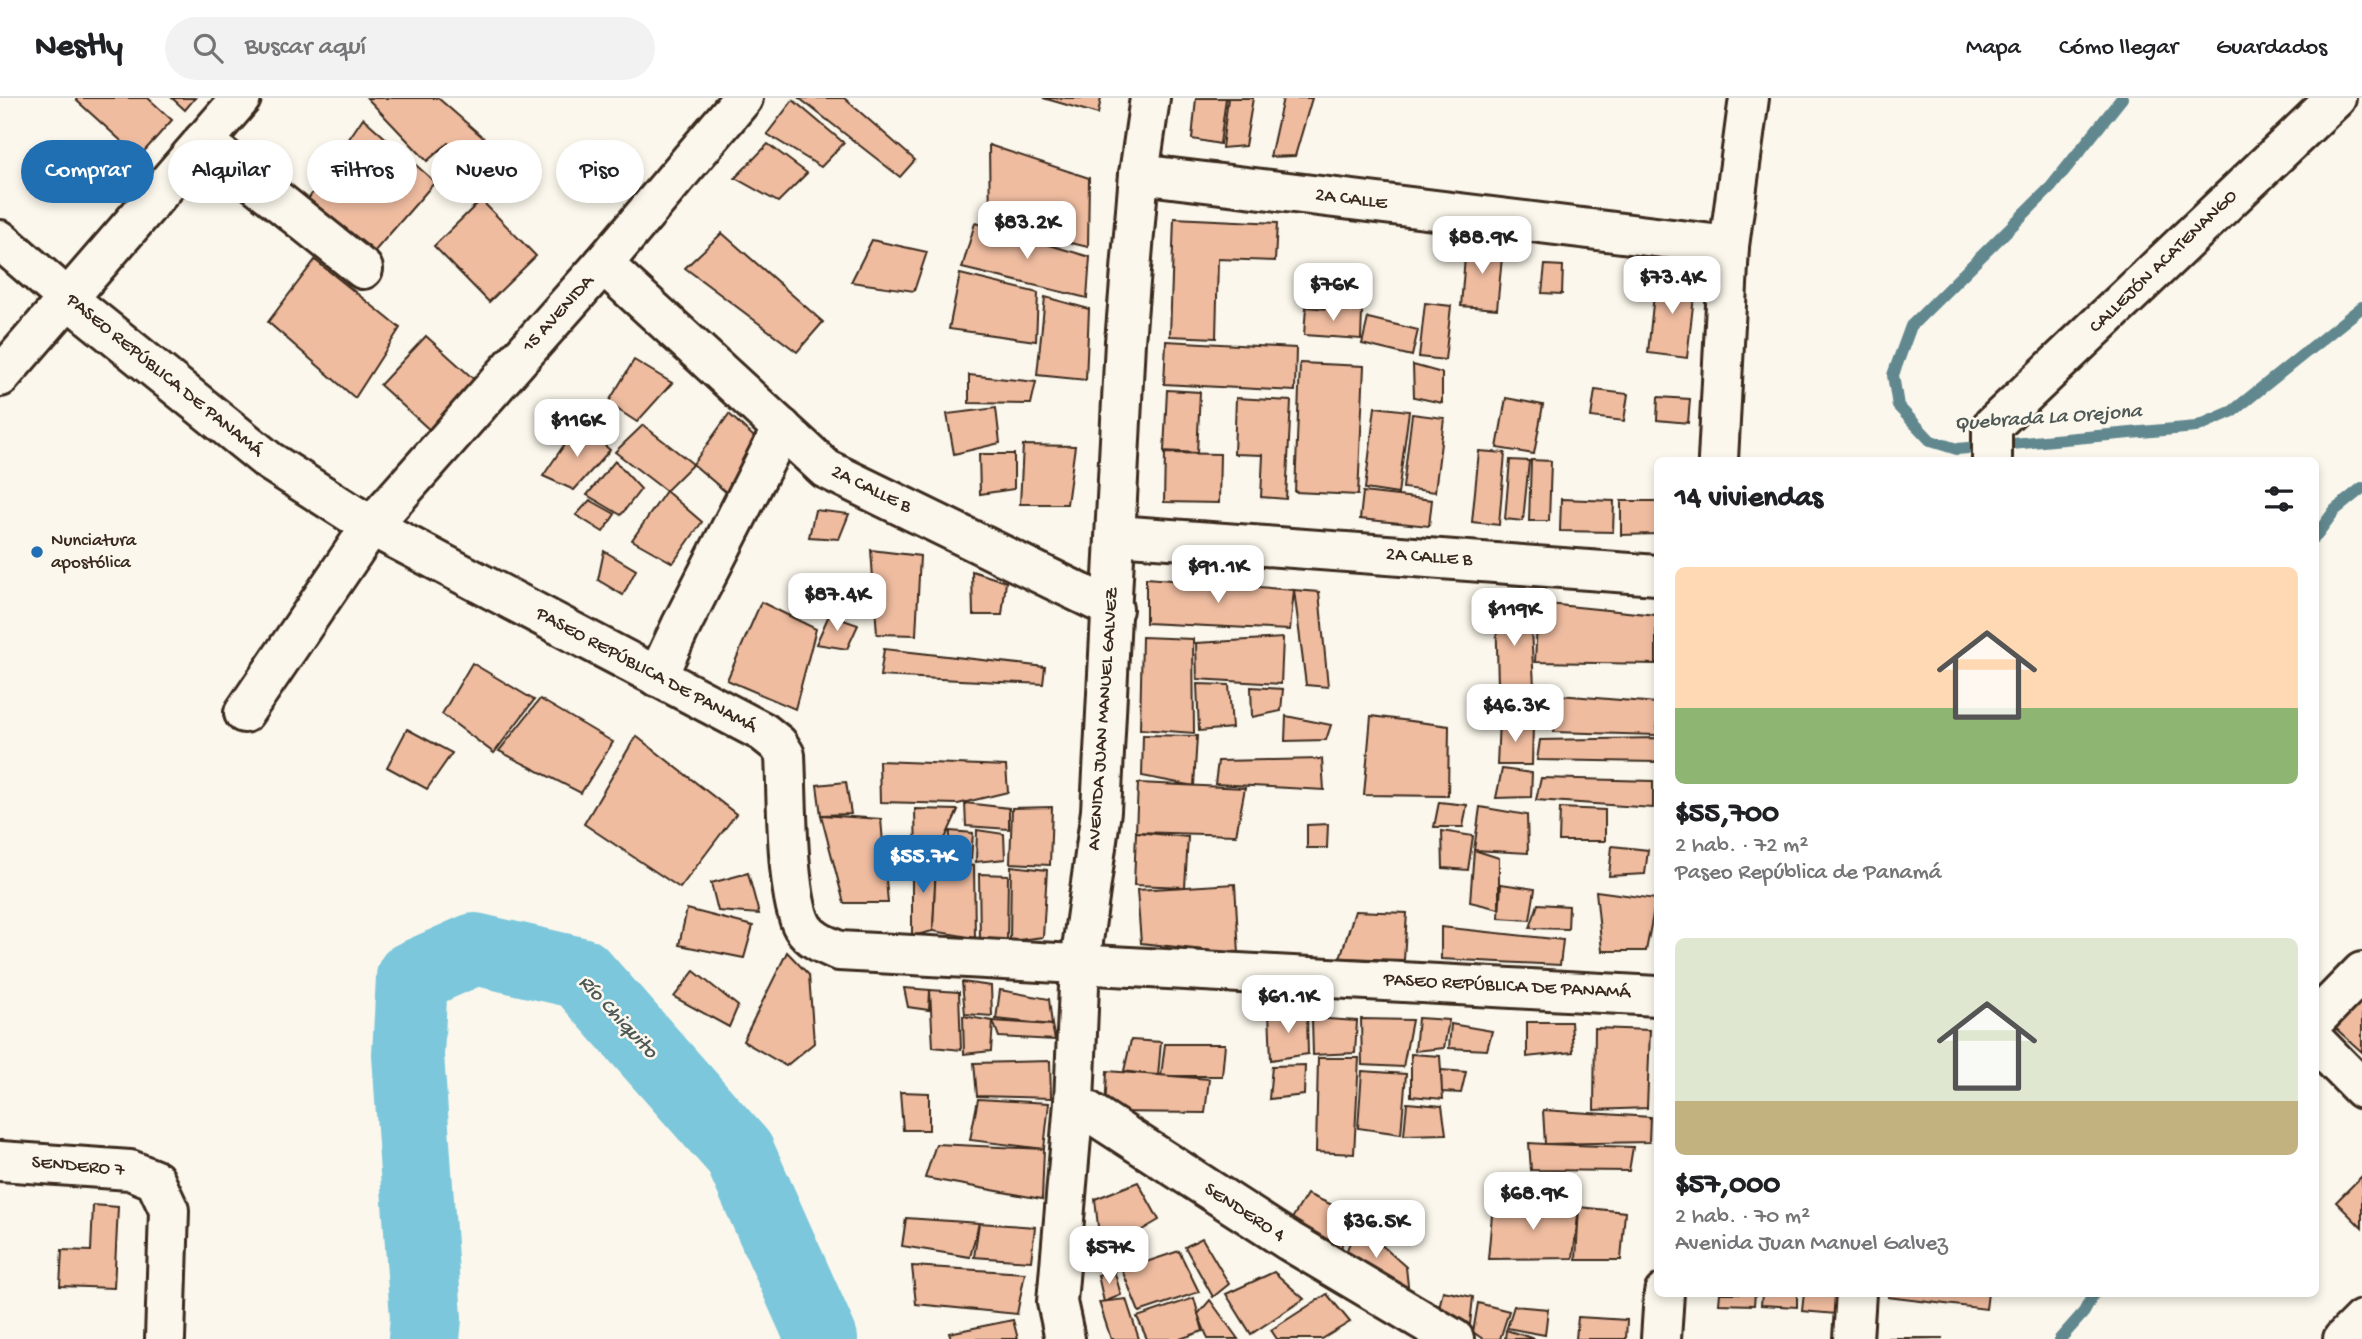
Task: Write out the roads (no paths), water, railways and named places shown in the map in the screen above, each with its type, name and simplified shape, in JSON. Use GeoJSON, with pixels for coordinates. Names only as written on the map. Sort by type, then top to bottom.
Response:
{"type":"FeatureCollection","features":[{"type":"Feature","properties":{"kind":"street"},"geometry":{"type":"LineString","coordinates":[[204,140],[241,98]]}},
{"type":"Feature","properties":{"kind":"street","name":"15 AVENIDA"},"geometry":{"type":"LineString","coordinates":[[244,713],[370,526],[603,264],[743,98]]}},
{"type":"Feature","properties":{"kind":"street","name":"AVENIDA JUAN MANUEL GALVEZ"},"geometry":{"type":"LineString","coordinates":[[1065,1339],[1057,1302],[1074,1102],[1080,963],[1101,811],[1125,342],[1139,174],[1150,98]]}},
{"type":"Feature","properties":{"kind":"street"},"geometry":{"type":"LineString","coordinates":[[1718,457],[1729,246],[1749,98]]}},
{"type":"Feature","properties":{"kind":"street","name":"CALLEJÓN ACATENANGO"},"geometry":{"type":"LineString","coordinates":[[1992,443],[2336,98]]}},
{"type":"Feature","properties":{"kind":"street","name":"2A CALLE"},"geometry":{"type":"LineString","coordinates":[[1139,174],[1729,246]]}},
{"type":"Feature","properties":{"kind":"street"},"geometry":{"type":"LineString","coordinates":[[0,377],[168,181]]}},
{"type":"Feature","properties":{"kind":"street"},"geometry":{"type":"LineString","coordinates":[[280,203],[363,269]]}},
{"type":"Feature","properties":{"kind":"street","name":"PASEO REPÚBLICA DE PANAMÁ"},"geometry":{"type":"LineString","coordinates":[[0,240],[67,298],[270,461],[370,526],[763,733],[778,744],[785,755],[793,895],[803,927],[817,942],[839,951],[1654,996]]}},
{"type":"Feature","properties":{"kind":"street","name":"2A CALLE B"},"geometry":{"type":"LineString","coordinates":[[603,264],[826,469],[1113,609]]}},
{"type":"Feature","properties":{"kind":"street"},"geometry":{"type":"LineString","coordinates":[[657,677],[782,428]]}},
{"type":"Feature","properties":{"kind":"street","name":"2A CALLE B"},"geometry":{"type":"LineString","coordinates":[[1116,535],[1654,575]]}},
{"type":"Feature","properties":{"kind":"street"},"geometry":{"type":"LineString","coordinates":[[2319,1016],[2362,972]]}},
{"type":"Feature","properties":{"kind":"street"},"geometry":{"type":"LineString","coordinates":[[2319,1045],[2362,1089]]}},
{"type":"Feature","properties":{"kind":"street","name":"SENDERO 4"},"geometry":{"type":"LineString","coordinates":[[1074,1102],[1289,1241],[1454,1339]]}},
{"type":"Feature","properties":{"kind":"street","name":"SENDERO 7"},"geometry":{"type":"LineString","coordinates":[[0,1161],[130,1170],[155,1180],[169,1210],[165,1339]]}},
{"type":"Feature","properties":{"kind":"street"},"geometry":{"type":"LineString","coordinates":[[1661,1339],[1664,1297]]}},
{"type":"Feature","properties":{"kind":"street"},"geometry":{"type":"LineString","coordinates":[[1853,1339],[1856,1297]]}},
{"type":"Feature","properties":{"kind":"street"},"geometry":{"type":"LineString","coordinates":[[2343,1339],[2362,1320]]}},
{"type":"Feature","properties":{"kind":"waterway","name":"Quebrada La Orejona"},"geometry":{"type":"LineString","coordinates":[[2122,98],[2051,187],[1911,326],[1893,375],[1898,406],[1931,441],[1957,449],[2196,427],[2233,411],[2362,307]]}},
{"type":"Feature","properties":{"kind":"waterway","name":"Quebrada La Orejona"},"geometry":{"type":"LineString","coordinates":[[2319,532],[2335,510],[2362,488]]}},
{"type":"Feature","properties":{"kind":"waterway","name":"Río Chiquito"},"geometry":{"type":"LineString","coordinates":[[424,1339],[426,1318],[408,1055],[412,977],[475,949],[580,973],[739,1153],[822,1339]]}},
{"type":"Feature","properties":{"kind":"waterway","name":"Quebrada La Orejona"},"geometry":{"type":"LineString","coordinates":[[2060,1339],[2084,1312],[2092,1297]]}},
{"type":"Feature","properties":{"kind":"place","name":"Nunciatura apostólica"},"geometry":{"type":"Point","coordinates":[37,552]}}]}
